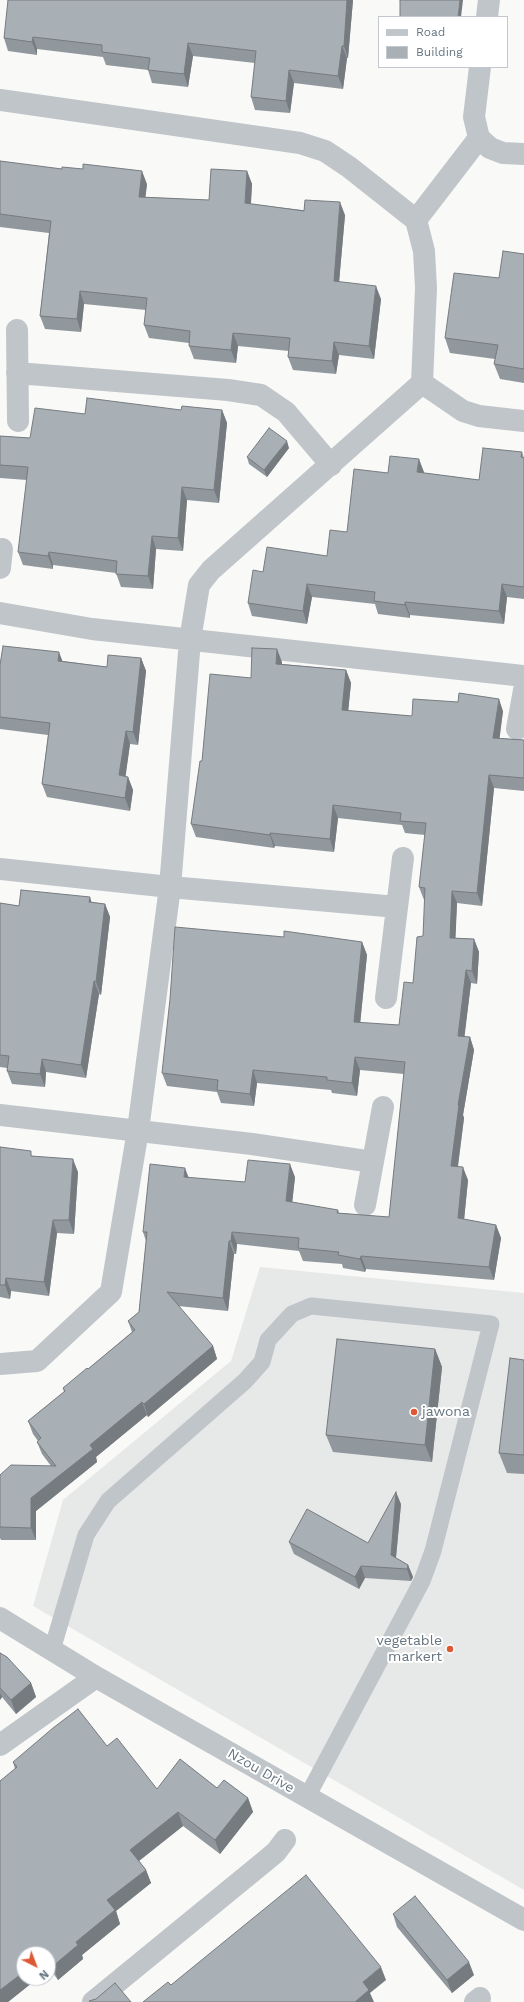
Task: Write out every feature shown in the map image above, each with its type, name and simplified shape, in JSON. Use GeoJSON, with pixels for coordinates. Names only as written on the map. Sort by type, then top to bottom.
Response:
{"type":"FeatureCollection","features":[{"type":"Feature","properties":{"kind":"street"},"geometry":{"type":"LineString","coordinates":[[487,16],[489,0]]}},
{"type":"Feature","properties":{"kind":"street"},"geometry":{"type":"LineString","coordinates":[[480,68],[474,117],[479,138],[490,148],[503,153],[524,154]]}},
{"type":"Feature","properties":{"kind":"street"},"geometry":{"type":"LineString","coordinates":[[0,100],[300,143],[325,151],[343,163],[416,220],[424,251],[426,288],[422,383],[211,570],[199,585],[190,640],[170,887],[138,1130],[111,1292],[37,1362],[0,1364]]}},
{"type":"Feature","properties":{"kind":"street"},"geometry":{"type":"LineString","coordinates":[[416,220],[479,138]]}},
{"type":"Feature","properties":{"kind":"street"},"geometry":{"type":"LineString","coordinates":[[17,330],[18,421]]}},
{"type":"Feature","properties":{"kind":"street"},"geometry":{"type":"LineString","coordinates":[[17,373],[228,390],[261,395],[286,412],[331,464]]}},
{"type":"Feature","properties":{"kind":"street"},"geometry":{"type":"LineString","coordinates":[[422,383],[463,411],[479,416],[524,421]]}},
{"type":"Feature","properties":{"kind":"street"},"geometry":{"type":"LineString","coordinates":[[0,613],[92,630],[524,676]]}},
{"type":"Feature","properties":{"kind":"street"},"geometry":{"type":"LineString","coordinates":[[517,729],[524,690]]}},
{"type":"Feature","properties":{"kind":"street"},"geometry":{"type":"LineString","coordinates":[[386,998],[403,858]]}},
{"type":"Feature","properties":{"kind":"street"},"geometry":{"type":"LineString","coordinates":[[0,869],[170,887],[397,907]]}},
{"type":"Feature","properties":{"kind":"street"},"geometry":{"type":"LineString","coordinates":[[365,1205],[383,1107]]}},
{"type":"Feature","properties":{"kind":"street"},"geometry":{"type":"LineString","coordinates":[[0,1115],[252,1144],[373,1162]]}},
{"type":"Feature","properties":{"kind":"street","name":"Nzou Drive"},"geometry":{"type":"LineString","coordinates":[[0,1618],[96,1677],[524,1920]]}},
{"type":"Feature","properties":{"kind":"street"},"geometry":{"type":"LineString","coordinates":[[0,1745],[96,1677]]}},
{"type":"Feature","properties":{"kind":"street"},"geometry":{"type":"LineString","coordinates":[[93,2002],[276,1852],[285,1840]]}},
{"type":"Feature","properties":{"kind":"lane"},"geometry":{"type":"LineString","coordinates":[[52,1650],[86,1535],[108,1501],[245,1381],[262,1362],[268,1340],[292,1314],[311,1306],[491,1324],[433,1551],[422,1581],[307,1797]]}},
{"type":"Feature","properties":{"kind":"shaded area"},"geometry":{"type":"Polygon","coordinates":[[[260,1267],[524,1293],[524,1890],[33,1606],[63,1500],[231,1361],[260,1267]]]}},
{"type":"Feature","properties":{"kind":"building"},"geometry":{"type":"Polygon","coordinates":[[[8,0],[347,0],[344,46],[342,46],[338,76],[289,70],[286,101],[251,97],[256,51],[188,43],[184,74],[148,70],[150,58],[102,52],[102,45],[33,37],[32,42],[4,38],[8,0]]]}},
{"type":"Feature","properties":{"kind":"building"},"geometry":{"type":"Polygon","coordinates":[[[400,0],[460,0],[458,16],[400,16],[400,0]]]}},
{"type":"Feature","properties":{"kind":"building"},"geometry":{"type":"Polygon","coordinates":[[[0,161],[62,169],[62,167],[83,169],[83,164],[142,171],[139,197],[209,200],[211,169],[247,171],[245,203],[304,211],[305,200],[340,202],[334,281],[376,286],[369,346],[334,342],[332,361],[288,357],[290,338],[233,333],[231,350],[189,346],[190,331],[144,325],[147,298],[80,291],[77,319],[40,316],[51,221],[0,214],[0,161]]]}},
{"type":"Feature","properties":{"kind":"building"},"geometry":{"type":"Polygon","coordinates":[[[503,251],[524,254],[524,369],[494,364],[498,345],[445,338],[454,273],[499,278],[503,251]]]}},
{"type":"Feature","properties":{"kind":"building"},"geometry":{"type":"Polygon","coordinates":[[[87,398],[181,410],[182,406],[222,410],[214,490],[182,487],[178,538],[152,536],[148,576],[116,574],[117,561],[49,552],[48,556],[18,552],[28,467],[0,465],[0,436],[30,438],[35,408],[85,414],[87,398]]]}},
{"type":"Feature","properties":{"kind":"building"},"geometry":{"type":"Polygon","coordinates":[[[269,428],[287,441],[264,470],[247,457],[269,428]]]}},
{"type":"Feature","properties":{"kind":"building"},"geometry":{"type":"Polygon","coordinates":[[[483,448],[522,452],[521,457],[524,458],[524,587],[502,584],[499,611],[405,602],[405,605],[374,601],[375,592],[307,584],[303,611],[248,603],[253,570],[263,572],[267,547],[327,556],[330,530],[347,532],[354,469],[388,473],[390,456],[419,459],[417,472],[479,480],[483,448]]]}},
{"type":"Feature","properties":{"kind":"building"},"geometry":{"type":"Polygon","coordinates":[[[3,646],[59,652],[58,661],[107,667],[108,655],[141,658],[133,732],[126,731],[119,775],[128,777],[125,798],[42,784],[50,723],[0,717],[0,665],[3,646]]]}},
{"type":"Feature","properties":{"kind":"building"},"geometry":{"type":"Polygon","coordinates":[[[252,648],[277,649],[276,664],[346,670],[342,710],[412,716],[413,699],[458,702],[459,693],[499,699],[493,738],[524,740],[524,778],[489,775],[477,893],[452,891],[450,938],[474,939],[472,971],[466,970],[458,1036],[470,1037],[458,1105],[451,1166],[463,1167],[458,1218],[496,1225],[489,1267],[361,1256],[360,1259],[338,1255],[339,1252],[298,1248],[299,1238],[232,1232],[231,1241],[229,1241],[223,1298],[167,1292],[213,1346],[144,1404],[142,1402],[90,1445],[93,1449],[31,1498],[31,1528],[0,1527],[0,1475],[11,1465],[56,1466],[37,1442],[41,1438],[28,1421],[65,1391],[63,1388],[135,1330],[128,1321],[139,1312],[147,1232],[143,1232],[150,1164],[185,1168],[184,1177],[245,1182],[248,1160],[290,1164],[286,1201],[338,1210],[337,1213],[389,1217],[405,1062],[355,1057],[352,1083],[327,1080],[327,1077],[253,1070],[250,1094],[217,1090],[218,1080],[162,1073],[170,999],[175,927],[284,937],[284,931],[362,942],[354,1022],[399,1025],[404,982],[413,983],[417,937],[423,936],[425,888],[419,887],[426,823],[400,821],[401,813],[333,805],[330,839],[270,833],[270,835],[191,824],[200,761],[202,761],[210,674],[251,678],[252,648]]]}},
{"type":"Feature","properties":{"kind":"building"},"geometry":{"type":"Polygon","coordinates":[[[21,890],[90,897],[89,902],[105,904],[96,982],[94,981],[81,1065],[42,1059],[40,1074],[7,1071],[9,1056],[0,1055],[0,903],[19,906],[21,890]]]}},
{"type":"Feature","properties":{"kind":"building"},"geometry":{"type":"Polygon","coordinates":[[[0,1147],[31,1151],[31,1156],[73,1159],[69,1220],[53,1220],[44,1282],[6,1278],[5,1285],[0,1285],[0,1147]]]}},
{"type":"Feature","properties":{"kind":"building"},"geometry":{"type":"Polygon","coordinates":[[[337,1339],[435,1349],[425,1445],[326,1435],[337,1339]]]}},
{"type":"Feature","properties":{"kind":"building"},"geometry":{"type":"Polygon","coordinates":[[[510,1358],[524,1360],[524,1455],[499,1453],[510,1358]]]}},
{"type":"Feature","properties":{"kind":"building"},"geometry":{"type":"Polygon","coordinates":[[[396,1492],[391,1555],[408,1565],[407,1569],[361,1566],[355,1577],[289,1542],[307,1509],[368,1543],[396,1492]]]}},
{"type":"Feature","properties":{"kind":"building"},"geometry":{"type":"Polygon","coordinates":[[[0,1653],[7,1657],[31,1683],[11,1700],[0,1688],[0,1653]]]}},
{"type":"Feature","properties":{"kind":"building"},"geometry":{"type":"Polygon","coordinates":[[[78,1709],[107,1746],[117,1738],[157,1789],[180,1759],[217,1788],[224,1780],[248,1798],[215,1840],[178,1812],[130,1850],[146,1870],[107,1900],[115,1910],[76,1942],[78,1945],[56,1963],[56,1946],[16,1946],[16,1978],[0,1990],[0,1781],[17,1767],[13,1762],[78,1709]]]}},
{"type":"Feature","properties":{"kind":"building"},"geometry":{"type":"Polygon","coordinates":[[[306,1875],[381,1967],[363,1982],[369,1990],[355,2002],[143,2002],[168,1982],[171,1985],[306,1875]]]}},
{"type":"Feature","properties":{"kind":"building"},"geometry":{"type":"Polygon","coordinates":[[[415,1896],[469,1962],[447,1980],[393,1914],[415,1896]]]}},
{"type":"Feature","properties":{"kind":"building"},"geometry":{"type":"Polygon","coordinates":[[[115,1983],[131,2002],[89,2001],[96,1999],[115,1983]]]}},
{"type":"Feature","properties":{"kind":"place","name":"jawona"},"geometry":{"type":"Point","coordinates":[414,1412]}},
{"type":"Feature","properties":{"kind":"place","name":"vegetable markert"},"geometry":{"type":"Point","coordinates":[450,1649]}}]}
